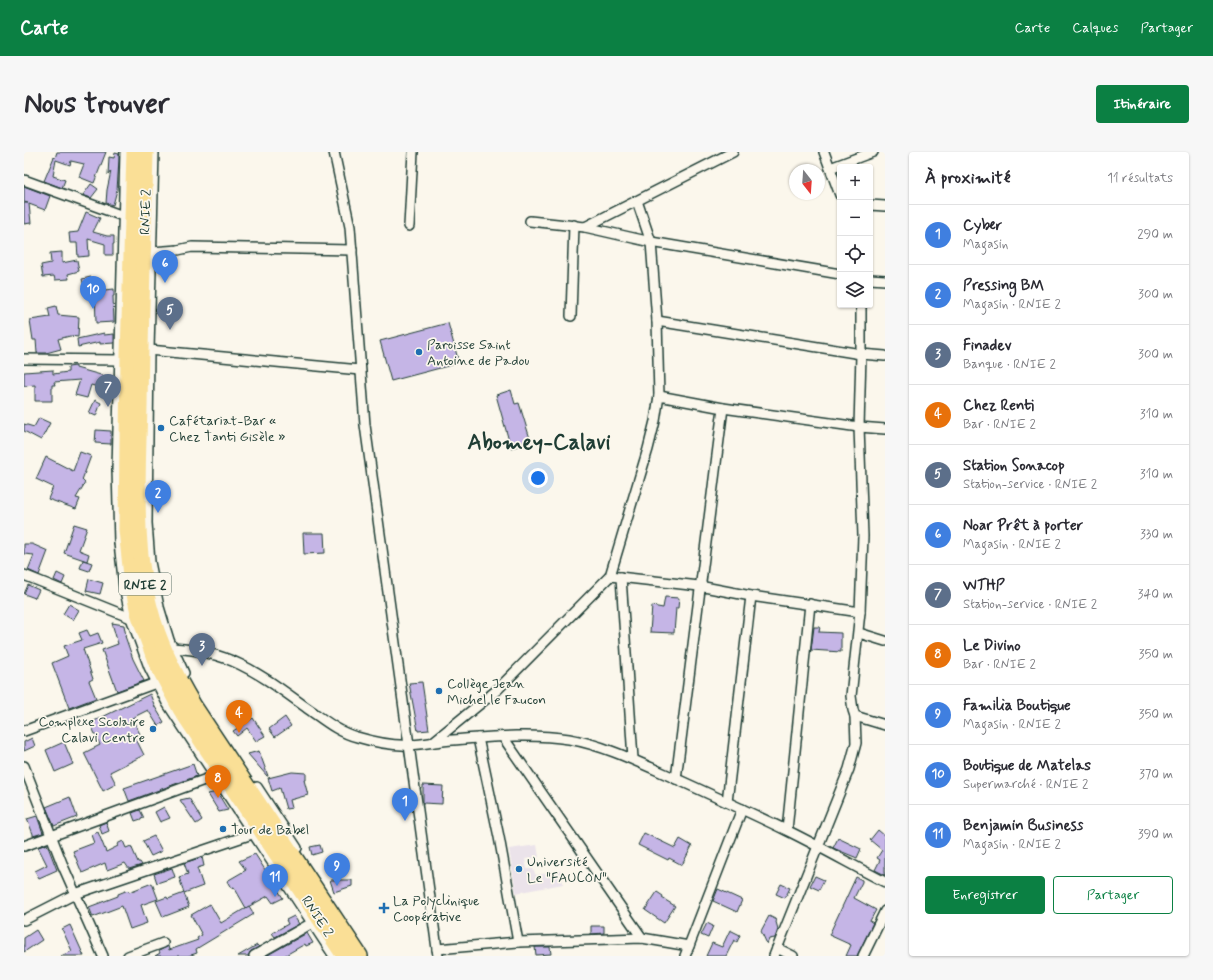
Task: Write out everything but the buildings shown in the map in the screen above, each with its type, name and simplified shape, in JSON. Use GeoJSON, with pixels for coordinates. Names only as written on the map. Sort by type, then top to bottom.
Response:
{"type":"FeatureCollection","features":[{"type":"Feature","properties":{"kind":"highway","name":"RNIE 2"},"geometry":{"type":"LineString","coordinates":[[134,152],[128,340],[126,530],[132,585],[138,613],[155,661],[180,709],[344,956]]}},
{"type":"Feature","properties":{"kind":"highway","name":"RNIE 2"},"geometry":{"type":"LineString","coordinates":[[146,152],[138,464],[141,551],[150,606],[163,647],[178,679],[194,706],[360,956]]}},
{"type":"Feature","properties":{"kind":"street"},"geometry":{"type":"LineString","coordinates":[[125,152],[117,469],[118,527],[124,587],[131,618],[156,683],[178,720],[334,956]]}},
{"type":"Feature","properties":{"kind":"street"},"geometry":{"type":"LineString","coordinates":[[154,152],[149,350],[147,523],[150,562],[159,607],[172,648],[189,684],[368,956]]}},
{"type":"Feature","properties":{"kind":"street"},"geometry":{"type":"LineString","coordinates":[[334,152],[346,207],[352,250],[365,425],[438,952],[518,942],[642,938],[689,946]]}},
{"type":"Feature","properties":{"kind":"street"},"geometry":{"type":"LineString","coordinates":[[409,226],[413,152]]}},
{"type":"Feature","properties":{"kind":"street"},"geometry":{"type":"LineString","coordinates":[[586,227],[733,152]]}},
{"type":"Feature","properties":{"kind":"street"},"geometry":{"type":"LineString","coordinates":[[824,152],[837,187]]}},
{"type":"Feature","properties":{"kind":"street"},"geometry":{"type":"LineString","coordinates":[[830,168],[873,152]]}},
{"type":"Feature","properties":{"kind":"street"},"geometry":{"type":"LineString","coordinates":[[24,180],[124,216]]}},
{"type":"Feature","properties":{"kind":"street"},"geometry":{"type":"LineString","coordinates":[[433,742],[497,690],[610,576],[648,449],[659,396],[657,321],[651,242],[637,200]]}},
{"type":"Feature","properties":{"kind":"street"},"geometry":{"type":"LineString","coordinates":[[873,205],[885,206]]}},
{"type":"Feature","properties":{"kind":"street"},"geometry":{"type":"LineString","coordinates":[[530,222],[586,227],[651,242],[837,273]]}},
{"type":"Feature","properties":{"kind":"street"},"geometry":{"type":"LineString","coordinates":[[571,316],[574,225]]}},
{"type":"Feature","properties":{"kind":"street"},"geometry":{"type":"LineString","coordinates":[[152,252],[178,250],[192,247],[352,250]]}},
{"type":"Feature","properties":{"kind":"street"},"geometry":{"type":"LineString","coordinates":[[873,279],[885,280]]}},
{"type":"Feature","properties":{"kind":"street"},"geometry":{"type":"LineString","coordinates":[[793,956],[775,952],[850,769],[854,754],[856,730],[851,696],[859,633],[862,536],[859,427],[861,308]]}},
{"type":"Feature","properties":{"kind":"street"},"geometry":{"type":"LineString","coordinates":[[657,321],[861,354],[885,356]]}},
{"type":"Feature","properties":{"kind":"street"},"geometry":{"type":"LineString","coordinates":[[149,350],[360,370]]}},
{"type":"Feature","properties":{"kind":"street"},"geometry":{"type":"LineString","coordinates":[[24,359],[120,360]]}},
{"type":"Feature","properties":{"kind":"street"},"geometry":{"type":"LineString","coordinates":[[659,396],[723,408],[859,427],[885,429]]}},
{"type":"Feature","properties":{"kind":"street"},"geometry":{"type":"LineString","coordinates":[[676,779],[699,586],[723,408]]}},
{"type":"Feature","properties":{"kind":"street"},"geometry":{"type":"LineString","coordinates":[[24,575],[131,618]]}},
{"type":"Feature","properties":{"kind":"street"},"geometry":{"type":"LineString","coordinates":[[610,576],[699,586],[751,596],[860,612]]}},
{"type":"Feature","properties":{"kind":"street"},"geometry":{"type":"LineString","coordinates":[[621,577],[633,759]]}},
{"type":"Feature","properties":{"kind":"street"},"geometry":{"type":"LineString","coordinates":[[727,802],[751,596]]}},
{"type":"Feature","properties":{"kind":"street"},"geometry":{"type":"LineString","coordinates":[[787,830],[810,604]]}},
{"type":"Feature","properties":{"kind":"street"},"geometry":{"type":"LineString","coordinates":[[859,633],[885,641]]}},
{"type":"Feature","properties":{"kind":"street"},"geometry":{"type":"LineString","coordinates":[[172,648],[192,649],[216,654],[235,661],[263,677],[330,724],[354,736],[383,743],[409,745],[478,738],[543,736],[570,739],[599,747],[633,759],[787,830],[885,882]]}},
{"type":"Feature","properties":{"kind":"street"},"geometry":{"type":"LineString","coordinates":[[24,731],[156,683]]}},
{"type":"Feature","properties":{"kind":"street"},"geometry":{"type":"LineString","coordinates":[[855,716],[885,724]]}},
{"type":"Feature","properties":{"kind":"street"},"geometry":{"type":"LineString","coordinates":[[503,737],[642,938]]}},
{"type":"Feature","properties":{"kind":"street"},"geometry":{"type":"LineString","coordinates":[[478,738],[499,837],[518,942]]}},
{"type":"Feature","properties":{"kind":"street"},"geometry":{"type":"LineString","coordinates":[[24,766],[51,836],[103,956]]}},
{"type":"Feature","properties":{"kind":"street"},"geometry":{"type":"LineString","coordinates":[[24,846],[215,776]]}},
{"type":"Feature","properties":{"kind":"street"},"geometry":{"type":"LineString","coordinates":[[685,956],[742,809]]}},
{"type":"Feature","properties":{"kind":"street"},"geometry":{"type":"LineString","coordinates":[[24,920],[76,894],[252,834]]}},
{"type":"Feature","properties":{"kind":"street"},"geometry":{"type":"LineString","coordinates":[[863,956],[885,911]]}},
{"type":"Feature","properties":{"kind":"street"},"geometry":{"type":"LineString","coordinates":[[254,956],[312,923]]}},
{"type":"Feature","properties":{"kind":"street"},"geometry":{"type":"LineString","coordinates":[[128,956],[163,943]]}},
{"type":"Feature","properties":{"kind":"shaded area","name":"Université Le \"FAUCON\""},"geometry":{"type":"Polygon","coordinates":[[[537,845],[539,857],[525,859],[527,869],[533,869],[536,875],[561,871],[563,884],[516,893],[509,849],[537,845]]]}},
{"type":"Feature","properties":{"kind":"place","name":"Noar Prêt à porter"},"geometry":{"type":"Point","coordinates":[165,283]}},
{"type":"Feature","properties":{"kind":"place","name":"Boutique de Matelas"},"geometry":{"type":"Point","coordinates":[93,309]}},
{"type":"Feature","properties":{"kind":"place","name":"Station Sonacop"},"geometry":{"type":"Point","coordinates":[170,330]}},
{"type":"Feature","properties":{"kind":"place","name":"Paroisse Saint Antoine de Padou"},"geometry":{"type":"Point","coordinates":[419,352]}},
{"type":"Feature","properties":{"kind":"place","name":"WTHP"},"geometry":{"type":"Point","coordinates":[108,407]}},
{"type":"Feature","properties":{"kind":"place","name":"Cafétariat-Bar « Chez Tanti Gisèle »"},"geometry":{"type":"Point","coordinates":[161,428]}},
{"type":"Feature","properties":{"kind":"place","name":"Pressing BM"},"geometry":{"type":"Point","coordinates":[158,513]}},
{"type":"Feature","properties":{"kind":"place","name":"Finadev"},"geometry":{"type":"Point","coordinates":[202,666]}},
{"type":"Feature","properties":{"kind":"place","name":"Collège Jean Michel le Faucon"},"geometry":{"type":"Point","coordinates":[439,691]}},
{"type":"Feature","properties":{"kind":"place","name":"Complexe Scolaire Calavi Centre"},"geometry":{"type":"Point","coordinates":[153,729]}},
{"type":"Feature","properties":{"kind":"place","name":"Chez Renti"},"geometry":{"type":"Point","coordinates":[239,733]}},
{"type":"Feature","properties":{"kind":"place","name":"Le Divino"},"geometry":{"type":"Point","coordinates":[218,798]}},
{"type":"Feature","properties":{"kind":"place","name":"Cyber"},"geometry":{"type":"Point","coordinates":[405,821]}},
{"type":"Feature","properties":{"kind":"place","name":"Tour de Babel"},"geometry":{"type":"Point","coordinates":[223,829]}},
{"type":"Feature","properties":{"kind":"place","name":"Université Le \"FAUCON\""},"geometry":{"type":"Point","coordinates":[519,869]}},
{"type":"Feature","properties":{"kind":"place","name":"Familia Boutique"},"geometry":{"type":"Point","coordinates":[337,886]}},
{"type":"Feature","properties":{"kind":"place","name":"Benjamin Business"},"geometry":{"type":"Point","coordinates":[275,897]}},
{"type":"Feature","properties":{"kind":"place","name":"La Polyclinique Coopérative"},"geometry":{"type":"Point","coordinates":[384,908]}},
{"type":"Feature","properties":{"kind":"district","name":"Abomey-Calavi"},"geometry":{"type":"Point","coordinates":[539,441]}}]}
